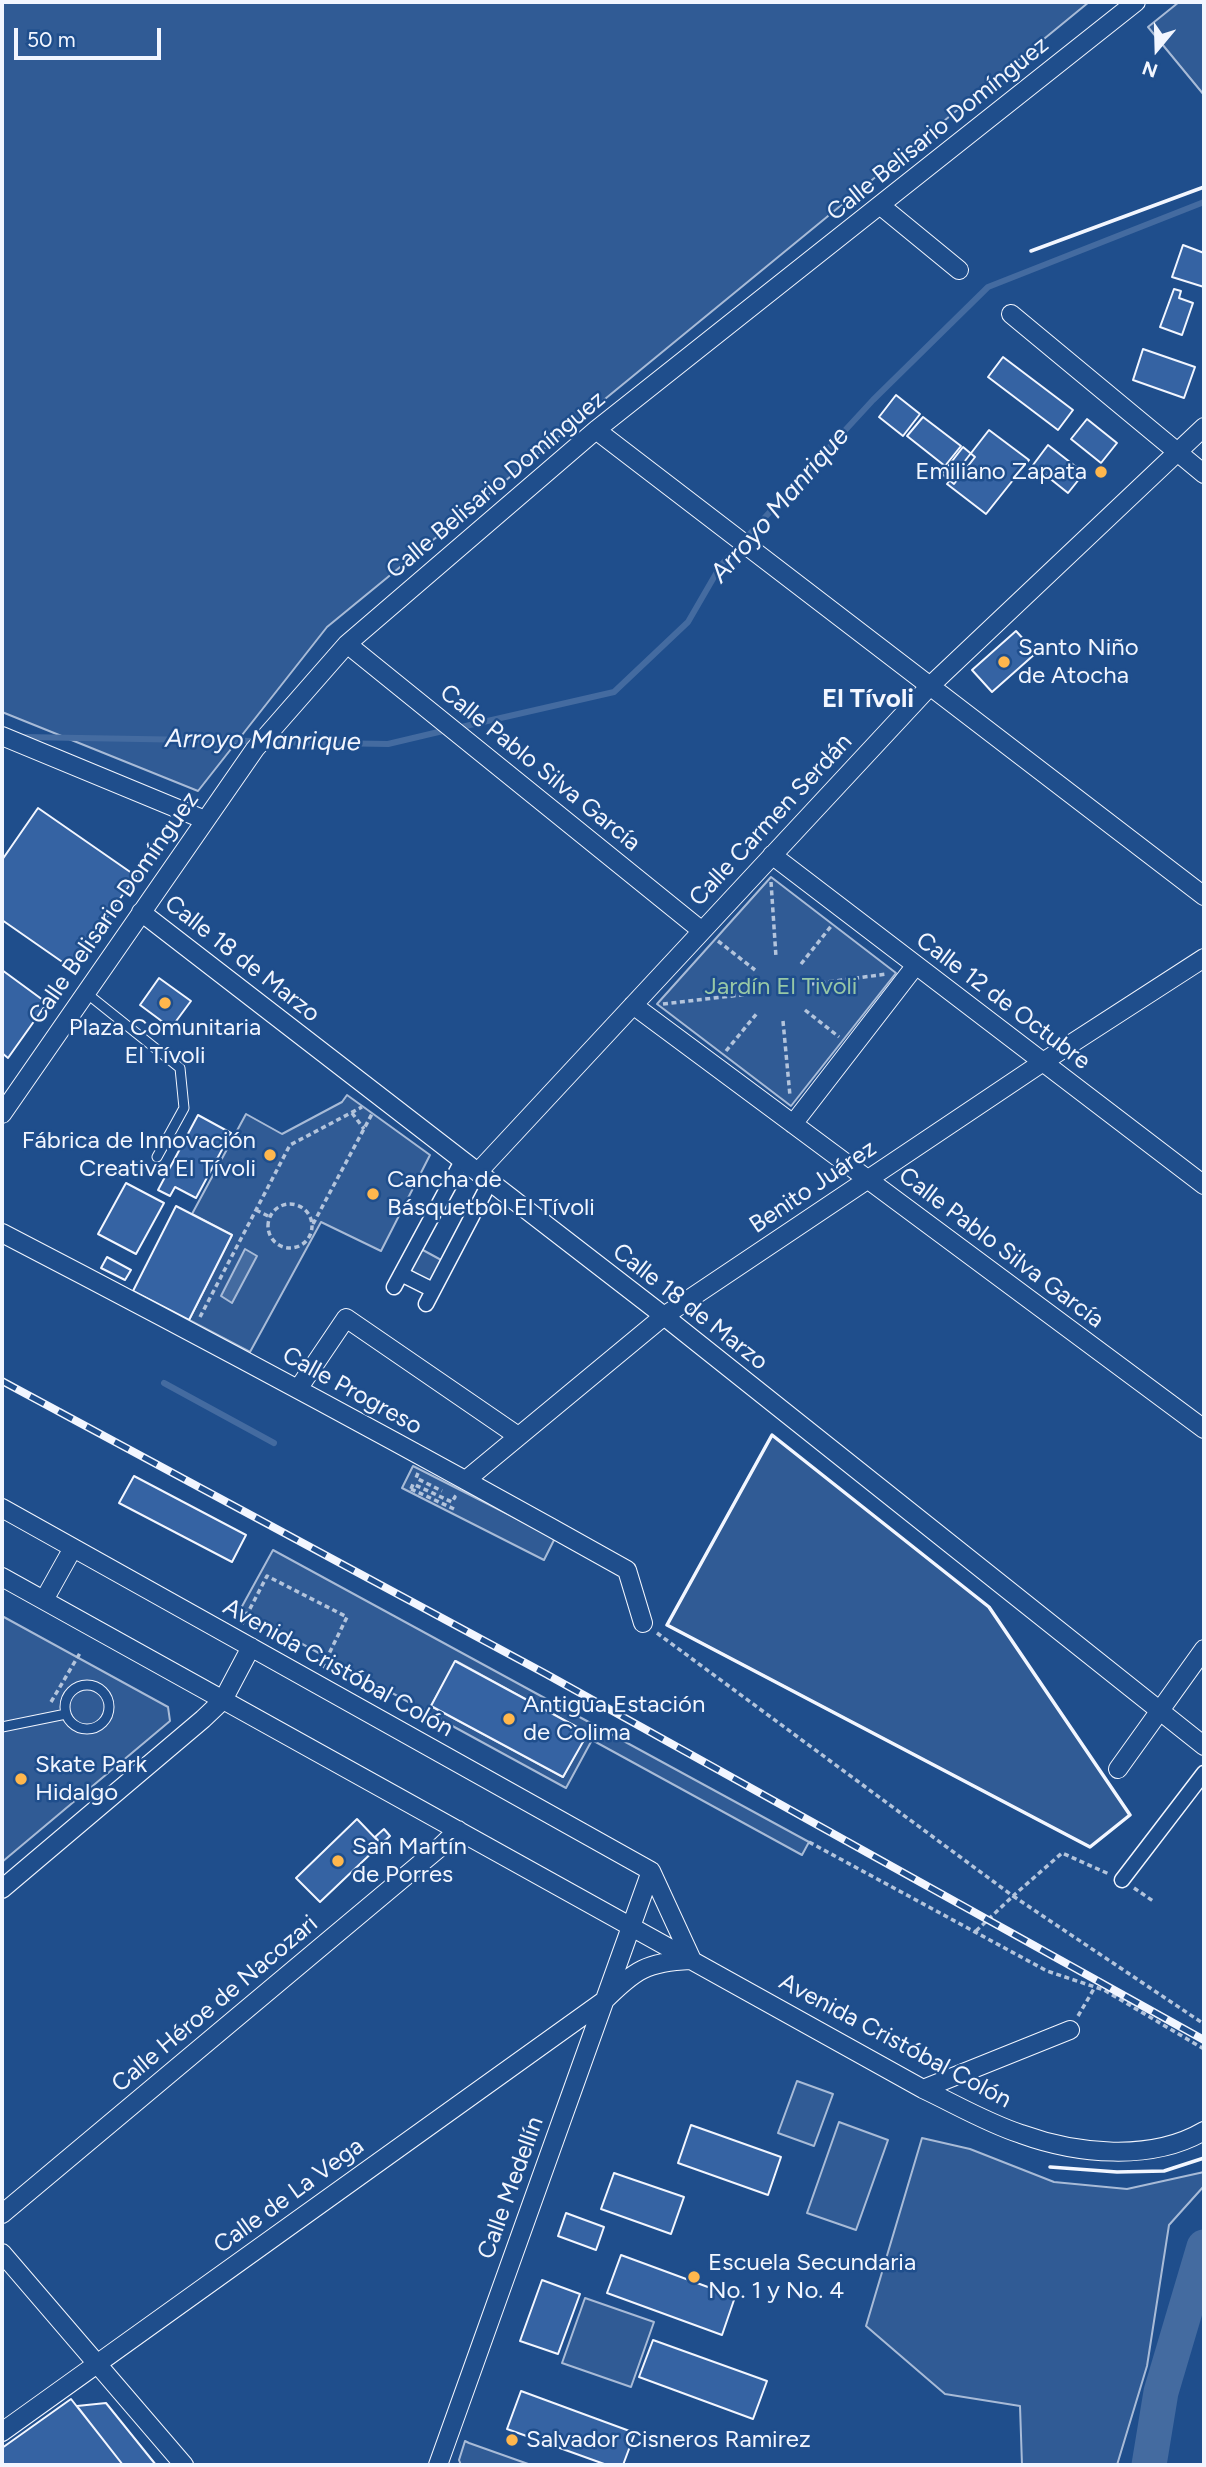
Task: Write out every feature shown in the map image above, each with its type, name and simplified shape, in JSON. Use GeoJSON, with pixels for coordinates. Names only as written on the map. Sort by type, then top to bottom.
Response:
{"type":"FeatureCollection","features":[{"type":"Feature","properties":{"kind":"street","name":"Calle Belisario Domínguez"},"geometry":{"type":"LineString","coordinates":[[2,1114],[260,742],[347,644],[596,430],[1136,2]]}},
{"type":"Feature","properties":{"kind":"street"},"geometry":{"type":"LineString","coordinates":[[881,206],[959,270]]}},
{"type":"Feature","properties":{"kind":"street"},"geometry":{"type":"LineString","coordinates":[[1011,314],[1204,474]]}},
{"type":"Feature","properties":{"kind":"street","name":"Calle Carmen Serdán"},"geometry":{"type":"LineString","coordinates":[[484,1177],[633,1005],[709,935],[772,855],[930,686],[1204,427]]}},
{"type":"Feature","properties":{"kind":"street"},"geometry":{"type":"LineString","coordinates":[[596,430],[1204,896]]}},
{"type":"Feature","properties":{"kind":"street","name":"Calle Pablo Silva García"},"geometry":{"type":"LineString","coordinates":[[347,644],[709,935]]}},
{"type":"Feature","properties":{"kind":"street"},"geometry":{"type":"LineString","coordinates":[[2,736],[205,820]]}},
{"type":"Feature","properties":{"kind":"street","name":"Calle 12 de Octubre"},"geometry":{"type":"LineString","coordinates":[[772,855],[1204,1185]]}},
{"type":"Feature","properties":{"kind":"street","name":"Calle 18 de Marzo"},"geometry":{"type":"LineString","coordinates":[[141,912],[664,1316],[1204,1746]]}},
{"type":"Feature","properties":{"kind":"street","name":"Benito Juárez"},"geometry":{"type":"LineString","coordinates":[[466,1479],[664,1316],[1043,1062],[1204,958]]}},
{"type":"Feature","properties":{"kind":"street"},"geometry":{"type":"LineString","coordinates":[[793,1124],[916,965]]}},
{"type":"Feature","properties":{"kind":"street","name":"Calle Pablo Silva García"},"geometry":{"type":"LineString","coordinates":[[633,1005],[1204,1429]]}},
{"type":"Feature","properties":{"kind":"street"},"geometry":{"type":"LineString","coordinates":[[433,1290],[398,1280],[462,1161]]}},
{"type":"Feature","properties":{"kind":"street"},"geometry":{"type":"LineString","coordinates":[[426,1304],[484,1177]]}},
{"type":"Feature","properties":{"kind":"street","name":"Calle Progreso"},"geometry":{"type":"LineString","coordinates":[[2,1233],[193,1331],[627,1570],[643,1623]]}},
{"type":"Feature","properties":{"kind":"street"},"geometry":{"type":"LineString","coordinates":[[298,1389],[346,1318],[518,1436]]}},
{"type":"Feature","properties":{"kind":"street","name":"Avenida Cristóbal Colón"},"geometry":{"type":"LineString","coordinates":[[2,1508],[651,1871]]}},
{"type":"Feature","properties":{"kind":"street"},"geometry":{"type":"LineString","coordinates":[[44,1600],[73,1548]]}},
{"type":"Feature","properties":{"kind":"street","name":"Avenida Cristóbal Colón"},"geometry":{"type":"LineString","coordinates":[[2,1577],[923,2089],[1020,2134],[1064,2146],[1108,2152],[1158,2148],[1204,2131]]}},
{"type":"Feature","properties":{"kind":"street"},"geometry":{"type":"LineString","coordinates":[[2,1889],[223,1700],[251,1647]]}},
{"type":"Feature","properties":{"kind":"street"},"geometry":{"type":"LineString","coordinates":[[1118,1769],[1204,1649]]}},
{"type":"Feature","properties":{"kind":"street"},"geometry":{"type":"LineString","coordinates":[[1122,1880],[1204,1773]]}},
{"type":"Feature","properties":{"kind":"street","name":"Calle Héroe de Nacozari"},"geometry":{"type":"LineString","coordinates":[[2,2214],[458,1830]]}},
{"type":"Feature","properties":{"kind":"street"},"geometry":{"type":"LineString","coordinates":[[632,1927],[651,1871]]}},
{"type":"Feature","properties":{"kind":"street"},"geometry":{"type":"LineString","coordinates":[[651,1871],[692,1960]]}},
{"type":"Feature","properties":{"kind":"street","name":"Calle Medellín"},"geometry":{"type":"LineString","coordinates":[[438,2465],[632,1927]]}},
{"type":"Feature","properties":{"kind":"street","name":"Calle de La Vega"},"geometry":{"type":"LineString","coordinates":[[2,2432],[605,2000],[626,1979],[646,1966],[668,1961],[692,1960]]}},
{"type":"Feature","properties":{"kind":"street"},"geometry":{"type":"LineString","coordinates":[[923,2089],[1070,2030]]}},
{"type":"Feature","properties":{"kind":"street"},"geometry":{"type":"LineString","coordinates":[[2,2253],[184,2465]]}},
{"type":"Feature","properties":{"kind":"lane"},"geometry":{"type":"LineString","coordinates":[[85,992],[180,1068],[184,1108],[157,1157]]}},
{"type":"Feature","properties":{"kind":"lane"},"geometry":{"type":"LineString","coordinates":[[82,1685],[102,1690],[109,1703],[103,1722],[90,1728],[76,1726],[66,1714],[65,1699],[75,1688],[82,1685]]}},
{"type":"Feature","properties":{"kind":"lane"},"geometry":{"type":"LineString","coordinates":[[2,1727],[66,1714]]}},
{"type":"Feature","properties":{"kind":"path"},"geometry":{"type":"LineString","coordinates":[[771,877],[776,957]]}},
{"type":"Feature","properties":{"kind":"path"},"geometry":{"type":"LineString","coordinates":[[801,964],[833,924]]}},
{"type":"Feature","properties":{"kind":"path"},"geometry":{"type":"LineString","coordinates":[[709,935],[755,970]]}},
{"type":"Feature","properties":{"kind":"path"},"geometry":{"type":"LineString","coordinates":[[812,984],[896,973]]}},
{"type":"Feature","properties":{"kind":"path"},"geometry":{"type":"LineString","coordinates":[[657,1004],[749,994]]}},
{"type":"Feature","properties":{"kind":"path"},"geometry":{"type":"LineString","coordinates":[[805,1010],[843,1040]]}},
{"type":"Feature","properties":{"kind":"path"},"geometry":{"type":"LineString","coordinates":[[723,1054],[758,1012]]}},
{"type":"Feature","properties":{"kind":"path"},"geometry":{"type":"LineString","coordinates":[[783,1021],[791,1105]]}},
{"type":"Feature","properties":{"kind":"path"},"geometry":{"type":"LineString","coordinates":[[193,1331],[290,1145],[352,1113],[363,1129],[313,1224],[309,1238],[298,1247],[283,1247],[269,1232],[270,1217],[280,1206],[294,1204],[307,1211],[313,1224]]}},
{"type":"Feature","properties":{"kind":"path"},"geometry":{"type":"LineString","coordinates":[[256,1210],[270,1217]]}},
{"type":"Feature","properties":{"kind":"path"},"geometry":{"type":"LineString","coordinates":[[425,1459],[416,1478],[455,1497],[452,1502],[413,1484],[411,1489],[454,1509]]}},
{"type":"Feature","properties":{"kind":"path"},"geometry":{"type":"LineString","coordinates":[[235,1638],[267,1576],[347,1617],[315,1683]]}},
{"type":"Feature","properties":{"kind":"path"},"geometry":{"type":"LineString","coordinates":[[643,1623],[1013,1896],[1204,2024]]}},
{"type":"Feature","properties":{"kind":"path"},"geometry":{"type":"LineString","coordinates":[[47,1707],[80,1653]]}},
{"type":"Feature","properties":{"kind":"path"},"geometry":{"type":"LineString","coordinates":[[809,1842],[1047,1970],[1104,1990],[1204,2049]]}},
{"type":"Feature","properties":{"kind":"path"},"geometry":{"type":"LineString","coordinates":[[975,1932],[1062,1853],[1122,1880],[1153,1900]]}},
{"type":"Feature","properties":{"kind":"path"},"geometry":{"type":"LineString","coordinates":[[1070,2030],[1095,1987]]}},
{"type":"Feature","properties":{"kind":"shaded area"},"geometry":{"type":"Polygon","coordinates":[[[2,2],[1089,2],[327,627],[198,791],[2,712],[2,2]]]}},
{"type":"Feature","properties":{"kind":"shaded area"},"geometry":{"type":"Polygon","coordinates":[[[1179,2],[1204,2],[1204,95],[1148,27],[1179,2]]]}},
{"type":"Feature","properties":{"kind":"shaded area","name":"Jardín El Tivoli"},"geometry":{"type":"Polygon","coordinates":[[[771,877],[896,973],[791,1106],[657,1004],[771,877]]]}},
{"type":"Feature","properties":{"kind":"shaded area"},"geometry":{"type":"Polygon","coordinates":[[[347,1095],[430,1155],[381,1251],[321,1222],[250,1352],[189,1320],[232,1235],[192,1214],[246,1114],[282,1134],[342,1102],[347,1095]]]}},
{"type":"Feature","properties":{"kind":"shaded area"},"geometry":{"type":"Polygon","coordinates":[[[245,1249],[257,1256],[232,1303],[221,1296],[245,1249]]]}},
{"type":"Feature","properties":{"kind":"shaded area"},"geometry":{"type":"Polygon","coordinates":[[[421,1249],[443,1261],[431,1284],[409,1272],[421,1249]]]}},
{"type":"Feature","properties":{"kind":"shaded area"},"geometry":{"type":"Polygon","coordinates":[[[772,1435],[989,1607],[1130,1815],[1090,1847],[667,1625],[772,1435]]]}},
{"type":"Feature","properties":{"kind":"shaded area"},"geometry":{"type":"Polygon","coordinates":[[[413,1466],[555,1538],[544,1560],[402,1488],[413,1466]]]}},
{"type":"Feature","properties":{"kind":"shaded area"},"geometry":{"type":"Polygon","coordinates":[[[273,1550],[809,1842],[802,1855],[592,1740],[566,1788],[240,1610],[273,1550]],[[456,1661],[431,1706],[563,1777],[587,1733],[456,1661]]]}},
{"type":"Feature","properties":{"kind":"shaded area"},"geometry":{"type":"Polygon","coordinates":[[[2,1616],[168,1707],[170,1721],[2,1862],[2,1616]]]}},
{"type":"Feature","properties":{"kind":"shaded area"},"geometry":{"type":"Polygon","coordinates":[[[797,2081],[833,2094],[814,2146],[778,2133],[797,2081]]]}},
{"type":"Feature","properties":{"kind":"shaded area"},"geometry":{"type":"Polygon","coordinates":[[[839,2122],[888,2140],[856,2230],[807,2213],[839,2122]]]}},
{"type":"Feature","properties":{"kind":"shaded area"},"geometry":{"type":"Polygon","coordinates":[[[922,2138],[970,2149],[1054,2182],[1127,2189],[1204,2172],[1204,2186],[1169,2225],[1147,2366],[1117,2465],[1022,2465],[1020,2406],[945,2394],[866,2326],[922,2138]]]}},
{"type":"Feature","properties":{"kind":"shaded area"},"geometry":{"type":"Polygon","coordinates":[[[585,2298],[654,2322],[631,2387],[562,2363],[585,2298]]]}},
{"type":"Feature","properties":{"kind":"shaded area"},"geometry":{"type":"Polygon","coordinates":[[[465,2441],[531,2465],[461,2465],[459,2460],[465,2441]]]}},
{"type":"Feature","properties":{"kind":"building"},"geometry":{"type":"Polygon","coordinates":[[[1183,245],[1204,253],[1204,287],[1172,277],[1183,245]]]}},
{"type":"Feature","properties":{"kind":"building"},"geometry":{"type":"Polygon","coordinates":[[[1174,289],[1181,291],[1179,298],[1193,303],[1182,335],[1160,327],[1174,289]]]}},
{"type":"Feature","properties":{"kind":"building"},"geometry":{"type":"Polygon","coordinates":[[[1143,349],[1195,367],[1184,398],[1133,380],[1143,349]]]}},
{"type":"Feature","properties":{"kind":"building"},"geometry":{"type":"Polygon","coordinates":[[[1003,357],[1073,410],[1058,430],[988,377],[1003,357]]]}},
{"type":"Feature","properties":{"kind":"building"},"geometry":{"type":"Polygon","coordinates":[[[896,395],[920,414],[903,436],[879,417],[896,395]]]}},
{"type":"Feature","properties":{"kind":"building"},"geometry":{"type":"Polygon","coordinates":[[[923,417],[961,446],[945,466],[907,436],[923,417]]]}},
{"type":"Feature","properties":{"kind":"building"},"geometry":{"type":"Polygon","coordinates":[[[1087,419],[1117,443],[1101,463],[1071,439],[1087,419]]]}},
{"type":"Feature","properties":{"kind":"building"},"geometry":{"type":"Polygon","coordinates":[[[989,430],[1029,460],[986,514],[947,484],[989,430]]]}},
{"type":"Feature","properties":{"kind":"building"},"geometry":{"type":"Polygon","coordinates":[[[1048,445],[1084,473],[1068,493],[1033,465],[1048,445]]]}},
{"type":"Feature","properties":{"kind":"building"},"geometry":{"type":"Polygon","coordinates":[[[963,447],[975,457],[954,484],[942,474],[963,447]]]}},
{"type":"Feature","properties":{"kind":"building","name":"Santo Niño de Atocha"},"geometry":{"type":"Polygon","coordinates":[[[1016,631],[1036,653],[992,692],[972,670],[1016,631]]]}},
{"type":"Feature","properties":{"kind":"building"},"geometry":{"type":"Polygon","coordinates":[[[38,808],[136,876],[71,968],[2,920],[2,860],[38,808]]]}},
{"type":"Feature","properties":{"kind":"building"},"geometry":{"type":"Polygon","coordinates":[[[2,970],[47,1003],[8,1058],[2,1053],[2,970]]]}},
{"type":"Feature","properties":{"kind":"building","name":"Plaza Comunitaria El Tívoli"},"geometry":{"type":"Polygon","coordinates":[[[159,978],[191,1001],[171,1028],[140,1005],[159,978]]]}},
{"type":"Feature","properties":{"kind":"building"},"geometry":{"type":"Polygon","coordinates":[[[198,1115],[231,1133],[196,1198],[175,1187],[170,1196],[158,1190],[198,1115]]]}},
{"type":"Feature","properties":{"kind":"building"},"geometry":{"type":"Polygon","coordinates":[[[126,1183],[164,1203],[136,1254],[98,1234],[126,1183]]]}},
{"type":"Feature","properties":{"kind":"building"},"geometry":{"type":"Polygon","coordinates":[[[176,1206],[232,1235],[189,1320],[133,1291],[176,1206]]]}},
{"type":"Feature","properties":{"kind":"building"},"geometry":{"type":"Polygon","coordinates":[[[107,1257],[131,1270],[125,1280],[101,1268],[107,1257]]]}},
{"type":"Feature","properties":{"kind":"building"},"geometry":{"type":"Polygon","coordinates":[[[134,1476],[246,1535],[232,1562],[119,1503],[134,1476]]]}},
{"type":"Feature","properties":{"kind":"building","name":"Antigua Estación de Colima"},"geometry":{"type":"Polygon","coordinates":[[[455,1661],[588,1733],[563,1777],[431,1706],[455,1661]]]}},
{"type":"Feature","properties":{"kind":"building","name":"San Martín de Porres"},"geometry":{"type":"Polygon","coordinates":[[[357,1819],[381,1844],[320,1902],[296,1878],[357,1819]]]}},
{"type":"Feature","properties":{"kind":"building"},"geometry":{"type":"Polygon","coordinates":[[[384,1829],[390,1836],[381,1844],[375,1837],[384,1829]]]}},
{"type":"Feature","properties":{"kind":"building"},"geometry":{"type":"Polygon","coordinates":[[[691,2125],[781,2157],[768,2195],[678,2163],[691,2125]]]}},
{"type":"Feature","properties":{"kind":"building"},"geometry":{"type":"Polygon","coordinates":[[[614,2173],[684,2197],[671,2234],[601,2209],[614,2173]]]}},
{"type":"Feature","properties":{"kind":"building"},"geometry":{"type":"Polygon","coordinates":[[[566,2213],[604,2227],[596,2250],[558,2236],[566,2213]]]}},
{"type":"Feature","properties":{"kind":"building"},"geometry":{"type":"Polygon","coordinates":[[[621,2255],[735,2297],[722,2335],[607,2293],[621,2255]]]}},
{"type":"Feature","properties":{"kind":"building"},"geometry":{"type":"Polygon","coordinates":[[[542,2280],[580,2294],[558,2354],[520,2341],[542,2280]]]}},
{"type":"Feature","properties":{"kind":"building"},"geometry":{"type":"Polygon","coordinates":[[[653,2340],[767,2381],[753,2419],[639,2377],[653,2340]]]}},
{"type":"Feature","properties":{"kind":"building"},"geometry":{"type":"Polygon","coordinates":[[[521,2391],[635,2433],[623,2465],[607,2465],[507,2429],[521,2391]]]}},
{"type":"Feature","properties":{"kind":"building"},"geometry":{"type":"Polygon","coordinates":[[[71,2399],[123,2465],[2,2465],[2,2448],[71,2399]]]}},
{"type":"Feature","properties":{"kind":"building"},"geometry":{"type":"Polygon","coordinates":[[[106,2403],[156,2465],[123,2465],[77,2406],[106,2403]]]}},
{"type":"Feature","properties":{"kind":"waterway","name":"Arroyo Manrique"},"geometry":{"type":"LineString","coordinates":[[457,728],[614,692],[688,622],[721,565],[873,400],[988,287],[1204,202]]}},
{"type":"Feature","properties":{"kind":"waterway","name":"Arroyo Manrique"},"geometry":{"type":"LineString","coordinates":[[267,742],[388,744],[447,730]]}},
{"type":"Feature","properties":{"kind":"waterway","name":"Arroyo Manrique"},"geometry":{"type":"LineString","coordinates":[[22,737],[256,741]]}},
{"type":"Feature","properties":{"kind":"waterway"},"geometry":{"type":"LineString","coordinates":[[164,1383],[274,1443]]}},
{"type":"Feature","properties":{"kind":"waterway"},"geometry":{"type":"LineString","coordinates":[[1149,2465],[1161,2392],[1204,2247]]}},
{"type":"Feature","properties":{"kind":"railway"},"geometry":{"type":"LineString","coordinates":[[2,1381],[546,1674],[1204,2040]]}},
{"type":"Feature","properties":{"kind":"wall"},"geometry":{"type":"LineString","coordinates":[[1031,251],[1204,187]]}},
{"type":"Feature","properties":{"kind":"wall"},"geometry":{"type":"LineString","coordinates":[[772,1435],[989,1607],[1130,1815],[1090,1847],[667,1625],[772,1435]]}},
{"type":"Feature","properties":{"kind":"wall"},"geometry":{"type":"LineString","coordinates":[[1050,2167],[1117,2172],[1164,2171],[1204,2158]]}},
{"type":"Feature","properties":{"kind":"place","name":"Emiliano Zapata"},"geometry":{"type":"Point","coordinates":[1101,472]}},
{"type":"Feature","properties":{"kind":"place","name":"Santo Niño de Atocha"},"geometry":{"type":"Point","coordinates":[1004,662]}},
{"type":"Feature","properties":{"kind":"place","name":"Plaza Comunitaria El Tívoli"},"geometry":{"type":"Point","coordinates":[165,1003]}},
{"type":"Feature","properties":{"kind":"place","name":"Fábrica de Innovación Creativa El Tívoli"},"geometry":{"type":"Point","coordinates":[270,1155]}},
{"type":"Feature","properties":{"kind":"place","name":"Cancha de Básquetbol El Tívoli"},"geometry":{"type":"Point","coordinates":[373,1194]}},
{"type":"Feature","properties":{"kind":"place","name":"Antigua Estación de Colima"},"geometry":{"type":"Point","coordinates":[509,1719]}},
{"type":"Feature","properties":{"kind":"place","name":"Skate Park Hidalgo"},"geometry":{"type":"Point","coordinates":[21,1779]}},
{"type":"Feature","properties":{"kind":"place","name":"San Martín de Porres"},"geometry":{"type":"Point","coordinates":[338,1861]}},
{"type":"Feature","properties":{"kind":"place","name":"Escuela Secundaria No. 1 y No. 4"},"geometry":{"type":"Point","coordinates":[694,2277]}},
{"type":"Feature","properties":{"kind":"place","name":"Salvador Cisneros Ramirez"},"geometry":{"type":"Point","coordinates":[512,2440]}},
{"type":"Feature","properties":{"kind":"district","name":"El Tívoli"},"geometry":{"type":"Point","coordinates":[868,699]}}]}
